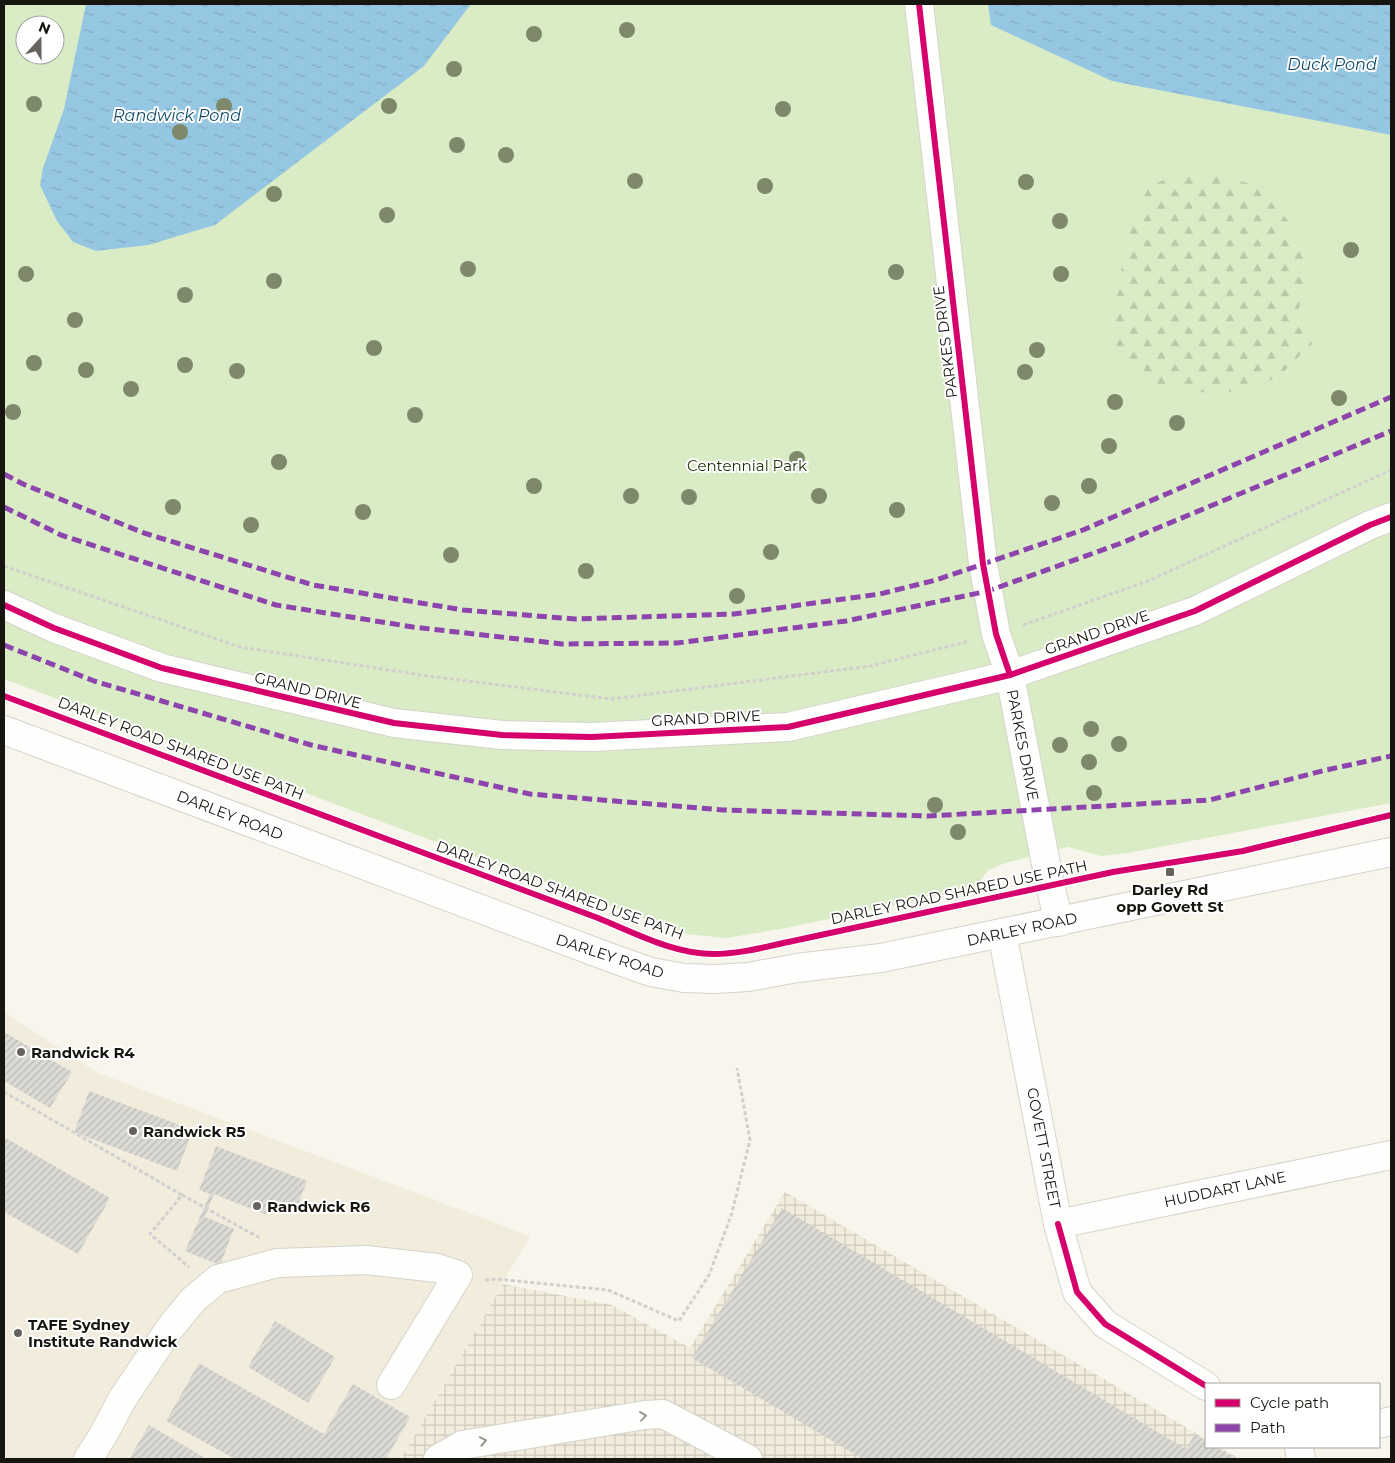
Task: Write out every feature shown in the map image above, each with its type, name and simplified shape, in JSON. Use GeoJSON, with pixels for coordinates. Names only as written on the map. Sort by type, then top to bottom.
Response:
{"type":"FeatureCollection","features":[{"type":"Feature","properties":{"kind":"street","name":"PARKES DRIVE"},"geometry":{"type":"LineString","coordinates":[[919,4],[983,564],[996,634],[1010,675],[1050,885],[1059,922]]}},
{"type":"Feature","properties":{"kind":"street","name":"GRAND DRIVE"},"geometry":{"type":"LineString","coordinates":[[4,605],[54,628],[162,668],[394,723],[502,735],[592,737],[788,727],[1010,675],[1194,611],[1370,525],[1391,517]]}},
{"type":"Feature","properties":{"kind":"street","name":"DARLEY ROAD"},"geometry":{"type":"LineString","coordinates":[[4,730],[614,959],[651,972],[684,978],[748,977],[797,968],[881,958],[1391,852]]}},
{"type":"Feature","properties":{"kind":"street","name":"GOVETT STREET"},"geometry":{"type":"LineString","coordinates":[[1002,933],[1058,1224],[1077,1292],[1105,1324],[1205,1385]]}},
{"type":"Feature","properties":{"kind":"street","name":"HUDDART LANE"},"geometry":{"type":"LineString","coordinates":[[1058,1224],[1391,1155]]}},
{"type":"Feature","properties":{"kind":"street"},"geometry":{"type":"LineString","coordinates":[[88,1459],[123,1398],[170,1328],[193,1300],[218,1279],[272,1265],[366,1260],[428,1267],[458,1275],[392,1385]]}},
{"type":"Feature","properties":{"kind":"street"},"geometry":{"type":"LineString","coordinates":[[438,1459],[462,1445],[645,1415],[663,1414],[748,1459]]}},
{"type":"Feature","properties":{"kind":"path"},"geometry":{"type":"LineString","coordinates":[[4,566],[240,647],[428,676],[611,699],[871,666],[996,634],[1148,581],[1391,470]]}},
{"type":"Feature","properties":{"kind":"path"},"geometry":{"type":"LineString","coordinates":[[453,1284],[496,1279],[608,1290],[679,1321],[709,1276],[732,1216],[750,1140],[737,1068]]}},
{"type":"Feature","properties":{"kind":"path"},"geometry":{"type":"LineString","coordinates":[[4,1092],[266,1242],[272,1265]]}},
{"type":"Feature","properties":{"kind":"path"},"geometry":{"type":"LineString","coordinates":[[182,1195],[150,1234],[210,1285]]}},
{"type":"Feature","properties":{"kind":"shaded area"},"geometry":{"type":"Polygon","coordinates":[[[4,1012],[98,1073],[530,1236],[401,1459],[4,1459],[4,1012]]]}},
{"type":"Feature","properties":{"kind":"shaded area"},"geometry":{"type":"Polygon","coordinates":[[[785,1192],[1205,1438],[1205,1448],[1221,1448],[1240,1459],[401,1459],[503,1284],[612,1305],[690,1348],[785,1192]]]}},
{"type":"Feature","properties":{"kind":"green space","name":"Centennial Park"},"geometry":{"type":"Polygon","coordinates":[[[4,4],[1391,4],[1391,803],[1128,853],[1101,856],[1068,847],[1005,863],[987,871],[976,888],[786,928],[726,938],[687,934],[454,849],[4,679],[4,4]]]}},
{"type":"Feature","properties":{"kind":"green space"},"geometry":{"type":"Polygon","coordinates":[[[1192,169],[1256,185],[1290,223],[1307,257],[1299,310],[1312,344],[1277,378],[1220,395],[1161,386],[1120,358],[1110,317],[1120,287],[1122,261],[1130,226],[1149,186],[1192,169]]]}},
{"type":"Feature","properties":{"kind":"water","name":"Randwick Pond"},"geometry":{"type":"Polygon","coordinates":[[[86,4],[471,4],[424,66],[215,225],[148,245],[96,251],[73,242],[57,221],[40,185],[43,168],[64,109],[86,4]]]}},
{"type":"Feature","properties":{"kind":"water","name":"Duck Pond"},"geometry":{"type":"Polygon","coordinates":[[[988,4],[1391,4],[1391,135],[1112,81],[991,25],[988,4]]]}},
{"type":"Feature","properties":{"kind":"building","name":"Randwick R4"},"geometry":{"type":"Polygon","coordinates":[[[4,1032],[72,1072],[50,1108],[4,1081],[4,1032]]]}},
{"type":"Feature","properties":{"kind":"building","name":"Randwick R5"},"geometry":{"type":"Polygon","coordinates":[[[89,1091],[193,1130],[177,1171],[74,1132],[89,1091]]]}},
{"type":"Feature","properties":{"kind":"building"},"geometry":{"type":"Polygon","coordinates":[[[4,1137],[110,1198],[78,1254],[4,1212],[4,1137]]]}},
{"type":"Feature","properties":{"kind":"building","name":"Randwick R6"},"geometry":{"type":"Polygon","coordinates":[[[216,1146],[307,1181],[296,1210],[272,1201],[267,1215],[214,1194],[205,1217],[234,1229],[220,1265],[185,1251],[210,1194],[199,1190],[216,1146]]]}},
{"type":"Feature","properties":{"kind":"building"},"geometry":{"type":"Polygon","coordinates":[[[782,1208],[1186,1449],[1195,1434],[1205,1440],[1205,1448],[1218,1448],[1237,1459],[863,1459],[692,1358],[782,1208]]]}},
{"type":"Feature","properties":{"kind":"building"},"geometry":{"type":"Polygon","coordinates":[[[275,1321],[335,1357],[308,1403],[248,1367],[275,1321]]]}},
{"type":"Feature","properties":{"kind":"building"},"geometry":{"type":"Polygon","coordinates":[[[199,1363],[324,1434],[353,1384],[410,1417],[386,1459],[235,1459],[166,1421],[199,1363]]]}},
{"type":"Feature","properties":{"kind":"building"},"geometry":{"type":"Polygon","coordinates":[[[149,1425],[207,1459],[129,1459],[149,1425]]]}},
{"type":"Feature","properties":{"kind":"marked path"},"geometry":{"type":"LineString","coordinates":[[4,474],[23,484],[144,533],[313,585],[463,610],[575,619],[734,614],[880,594],[936,580],[1083,530],[1391,397]]}},
{"type":"Feature","properties":{"kind":"marked path"},"geometry":{"type":"LineString","coordinates":[[4,507],[61,535],[276,605],[413,627],[562,644],[677,643],[846,621],[988,591],[1119,544],[1391,431]]}},
{"type":"Feature","properties":{"kind":"marked path"},"geometry":{"type":"LineString","coordinates":[[4,645],[94,681],[311,745],[530,794],[723,810],[928,816],[1210,800],[1326,770],[1391,756]]}},
{"type":"Feature","properties":{"kind":"cycle path"},"geometry":{"type":"LineString","coordinates":[[919,4],[983,564],[996,634],[1010,675]]}},
{"type":"Feature","properties":{"kind":"cycle path"},"geometry":{"type":"LineString","coordinates":[[4,605],[54,628],[162,668],[394,723],[502,735],[592,737],[788,727],[1010,675],[1195,611],[1370,525],[1391,517]]}},
{"type":"Feature","properties":{"kind":"cycle path","name":"DARLEY ROAD SHARED USE PATH"},"geometry":{"type":"LineString","coordinates":[[4,696],[598,918],[655,942],[699,953],[734,953],[1113,872],[1243,851],[1391,815]]}},
{"type":"Feature","properties":{"kind":"cycle path"},"geometry":{"type":"LineString","coordinates":[[1058,1224],[1077,1292],[1105,1324],[1205,1385]]}},
{"type":"Feature","properties":{"kind":"place","name":"Darley Rd opp Govett St"},"geometry":{"type":"Point","coordinates":[1170,872]}},
{"type":"Feature","properties":{"kind":"place","name":"Randwick R4"},"geometry":{"type":"Point","coordinates":[21,1052]}},
{"type":"Feature","properties":{"kind":"place","name":"Randwick R5"},"geometry":{"type":"Point","coordinates":[133,1131]}},
{"type":"Feature","properties":{"kind":"place","name":"Randwick R6"},"geometry":{"type":"Point","coordinates":[257,1206]}},
{"type":"Feature","properties":{"kind":"place","name":"TAFE Sydney Institute Randwick"},"geometry":{"type":"Point","coordinates":[18,1333]}}]}
